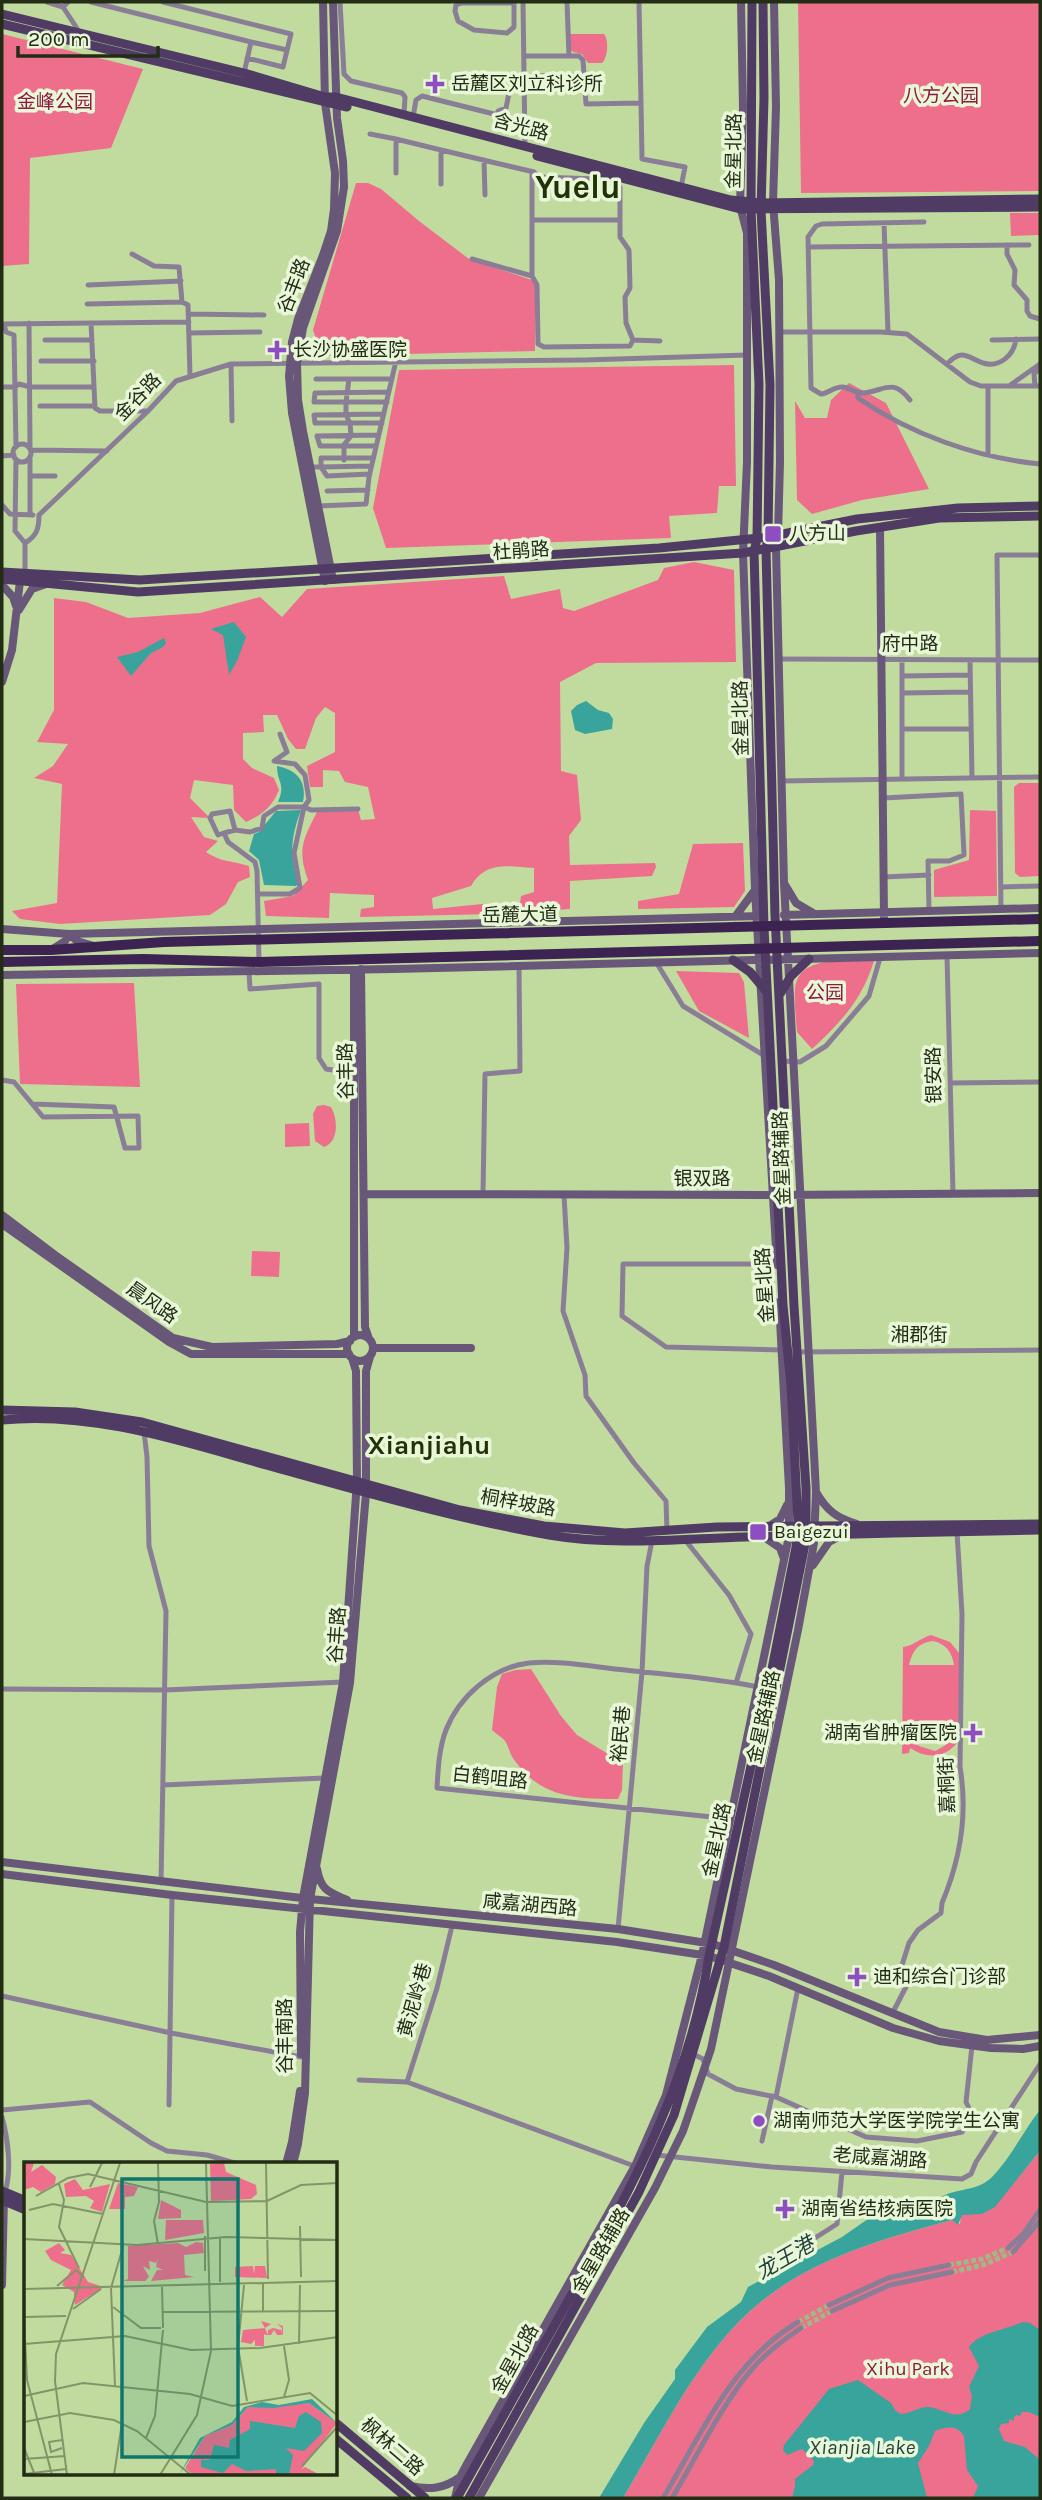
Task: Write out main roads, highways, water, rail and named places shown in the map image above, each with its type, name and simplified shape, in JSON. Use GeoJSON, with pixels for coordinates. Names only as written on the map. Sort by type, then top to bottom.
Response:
{"type":"FeatureCollection","features":[{"type":"Feature","properties":{"kind":"highway","name":"岳麓大道"},"geometry":{"type":"LineString","coordinates":[[2,950],[51,950],[259,934],[781,921],[884,924],[1040,919]]}},
{"type":"Feature","properties":{"kind":"highway","name":"岳麓大道"},"geometry":{"type":"LineString","coordinates":[[2,962],[143,959],[258,961],[1040,941]]}},
{"type":"Feature","properties":{"kind":"main road","name":"金星北路"},"geometry":{"type":"LineString","coordinates":[[752,2],[746,205],[759,384],[757,539],[754,551],[760,922],[778,960],[789,1195],[789,1351]]}},
{"type":"Feature","properties":{"kind":"main road","name":"金星北路"},"geometry":{"type":"LineString","coordinates":[[456,2498],[481,2467],[639,2192],[674,2115],[725,1961],[802,1531],[789,1351],[779,1264],[771,1060],[763,961],[772,947],[781,921],[771,549],[770,385],[762,207],[763,2]]}},
{"type":"Feature","properties":{"kind":"main road","name":"含光路"},"geometry":{"type":"LineString","coordinates":[[2,14],[244,73],[325,100]]}},
{"type":"Feature","properties":{"kind":"main road","name":"含光路"},"geometry":{"type":"LineString","coordinates":[[2,24],[325,100],[408,116],[746,205]]}},
{"type":"Feature","properties":{"kind":"main road","name":"含光路"},"geometry":{"type":"LineString","coordinates":[[336,101],[746,205],[762,207],[1040,199]]}},
{"type":"Feature","properties":{"kind":"main road","name":"含光路"},"geometry":{"type":"LineString","coordinates":[[773,206],[1040,207]]}},
{"type":"Feature","properties":{"kind":"main road","name":"杜鹃路"},"geometry":{"type":"LineString","coordinates":[[2,579],[22,577],[140,580],[745,541],[857,519],[958,508],[1040,506]]}},
{"type":"Feature","properties":{"kind":"main road","name":"杜鹃路"},"geometry":{"type":"LineString","coordinates":[[2,572],[47,583],[138,592],[743,553],[939,518],[1040,516]]}},
{"type":"Feature","properties":{"kind":"main road"},"geometry":{"type":"LineString","coordinates":[[779,996],[790,979],[809,959]]}},
{"type":"Feature","properties":{"kind":"main road"},"geometry":{"type":"LineString","coordinates":[[733,960],[750,972],[764,988]]}},
{"type":"Feature","properties":{"kind":"main road","name":"桐梓坡路"},"geometry":{"type":"LineString","coordinates":[[2,1410],[75,1412],[142,1422],[465,1518],[591,1540],[686,1541],[764,1537],[860,1524],[1040,1524]]}},
{"type":"Feature","properties":{"kind":"main road","name":"桐梓坡路"},"geometry":{"type":"LineString","coordinates":[[2,1420],[18,1418],[81,1421],[144,1432],[361,1487],[544,1527],[625,1533],[768,1526],[842,1535],[1040,1530]]}},
{"type":"Feature","properties":{"kind":"main road","name":"金星北路"},"geometry":{"type":"LineString","coordinates":[[469,2498],[481,2467],[665,2114],[687,2054],[704,1994],[706,1956],[763,1688],[802,1531]]}},
{"type":"Feature","properties":{"kind":"main road"},"geometry":{"type":"LineString","coordinates":[[3,2196],[24,2201]]}},
{"type":"Feature","properties":{"kind":"main road"},"geometry":{"type":"LineString","coordinates":[[3,2196],[24,2209]]}},
{"type":"Feature","properties":{"kind":"main road","name":"枫林二路"},"geometry":{"type":"LineString","coordinates":[[338,2425],[425,2498]]}},
{"type":"Feature","properties":{"kind":"main road","name":"枫林二路"},"geometry":{"type":"LineString","coordinates":[[338,2441],[407,2498]]}},
{"type":"Feature","properties":{"kind":"water"},"geometry":{"type":"Polygon","coordinates":[[[234,622],[246,637],[229,675],[223,635],[211,629],[234,622]]]}},
{"type":"Feature","properties":{"kind":"water"},"geometry":{"type":"Polygon","coordinates":[[[164,638],[166,643],[163,647],[151,653],[131,676],[117,657],[138,652],[164,638]]]}},
{"type":"Feature","properties":{"kind":"water"},"geometry":{"type":"Polygon","coordinates":[[[586,701],[598,710],[609,713],[613,719],[612,729],[585,734],[575,730],[571,711],[586,701]]]}},
{"type":"Feature","properties":{"kind":"water"},"geometry":{"type":"Polygon","coordinates":[[[277,766],[290,770],[302,782],[303,802],[278,802],[281,787],[277,766]]]}},
{"type":"Feature","properties":{"kind":"water"},"geometry":{"type":"Polygon","coordinates":[[[301,810],[292,847],[298,884],[264,885],[259,860],[249,851],[254,834],[259,832],[276,811],[301,810]]]}},
{"type":"Feature","properties":{"kind":"water","name":"龙王港"},"geometry":{"type":"Polygon","coordinates":[[[1040,2110],[1039,2152],[995,2207],[982,2214],[962,2215],[958,2225],[952,2220],[844,2254],[819,2265],[771,2294],[729,2332],[711,2354],[680,2400],[623,2498],[599,2498],[644,2423],[675,2379],[675,2370],[707,2327],[741,2302],[748,2287],[842,2237],[878,2212],[899,2205],[936,2201],[985,2183],[1005,2162],[1040,2110]]]}},
{"type":"Feature","properties":{"kind":"water","name":"Xianjia Lake"},"geometry":{"type":"Polygon","coordinates":[[[1023,2322],[1040,2330],[1040,2417],[1022,2412],[1020,2416],[1014,2417],[1014,2421],[1009,2419],[1009,2423],[1001,2424],[999,2429],[1004,2441],[1025,2447],[1040,2460],[1040,2498],[973,2498],[978,2486],[967,2470],[964,2436],[955,2428],[947,2427],[935,2431],[918,2463],[927,2498],[792,2498],[795,2479],[813,2465],[814,2461],[802,2449],[787,2455],[783,2450],[784,2445],[829,2389],[858,2380],[891,2403],[900,2414],[928,2407],[955,2414],[965,2413],[970,2409],[972,2396],[969,2387],[979,2366],[969,2347],[979,2338],[1023,2322]]]}},
{"type":"Feature","properties":{"kind":"tunnel"},"geometry":{"type":"LineString","coordinates":[[949,2265],[982,2259],[1008,2248]]}},
{"type":"Feature","properties":{"kind":"tunnel"},"geometry":{"type":"LineString","coordinates":[[952,2272],[983,2265],[1013,2252]]}},
{"type":"Feature","properties":{"kind":"tunnel"},"geometry":{"type":"LineString","coordinates":[[798,2322],[829,2305]]}},
{"type":"Feature","properties":{"kind":"tunnel"},"geometry":{"type":"LineString","coordinates":[[801,2328],[832,2311]]}},
{"type":"Feature","properties":{"kind":"place","name":"岳麓区刘立科诊所"},"geometry":{"type":"Point","coordinates":[435,84]}},
{"type":"Feature","properties":{"kind":"place","name":"长沙协盛医院"},"geometry":{"type":"Point","coordinates":[277,350]}},
{"type":"Feature","properties":{"kind":"place","name":"八方山"},"geometry":{"type":"Point","coordinates":[773,534]}},
{"type":"Feature","properties":{"kind":"place","name":"Baigezui"},"geometry":{"type":"Point","coordinates":[758,1532]}},
{"type":"Feature","properties":{"kind":"place","name":"湖南省肿瘤医院"},"geometry":{"type":"Point","coordinates":[973,1733]}},
{"type":"Feature","properties":{"kind":"place","name":"迪和综合门诊部"},"geometry":{"type":"Point","coordinates":[857,1977]}},
{"type":"Feature","properties":{"kind":"place","name":"湖南师范大学医学院学生公寓"},"geometry":{"type":"Point","coordinates":[759,2121]}},
{"type":"Feature","properties":{"kind":"place","name":"湖南省结核病医院"},"geometry":{"type":"Point","coordinates":[785,2209]}},
{"type":"Feature","properties":{"kind":"district","name":"Yuelu"},"geometry":{"type":"Point","coordinates":[578,187]}},
{"type":"Feature","properties":{"kind":"district","name":"Xianjiahu"},"geometry":{"type":"Point","coordinates":[429,1445]}},
{"type":"Feature","properties":{"kind":"park label","name":"八方公园"},"geometry":{"type":"Point","coordinates":[941,96]}},
{"type":"Feature","properties":{"kind":"park label","name":"金峰公园"},"geometry":{"type":"Point","coordinates":[55,102]}},
{"type":"Feature","properties":{"kind":"park label","name":"公园"},"geometry":{"type":"Point","coordinates":[825,993]}},
{"type":"Feature","properties":{"kind":"park label","name":"Xihu Park"},"geometry":{"type":"Point","coordinates":[908,2369]}}]}
